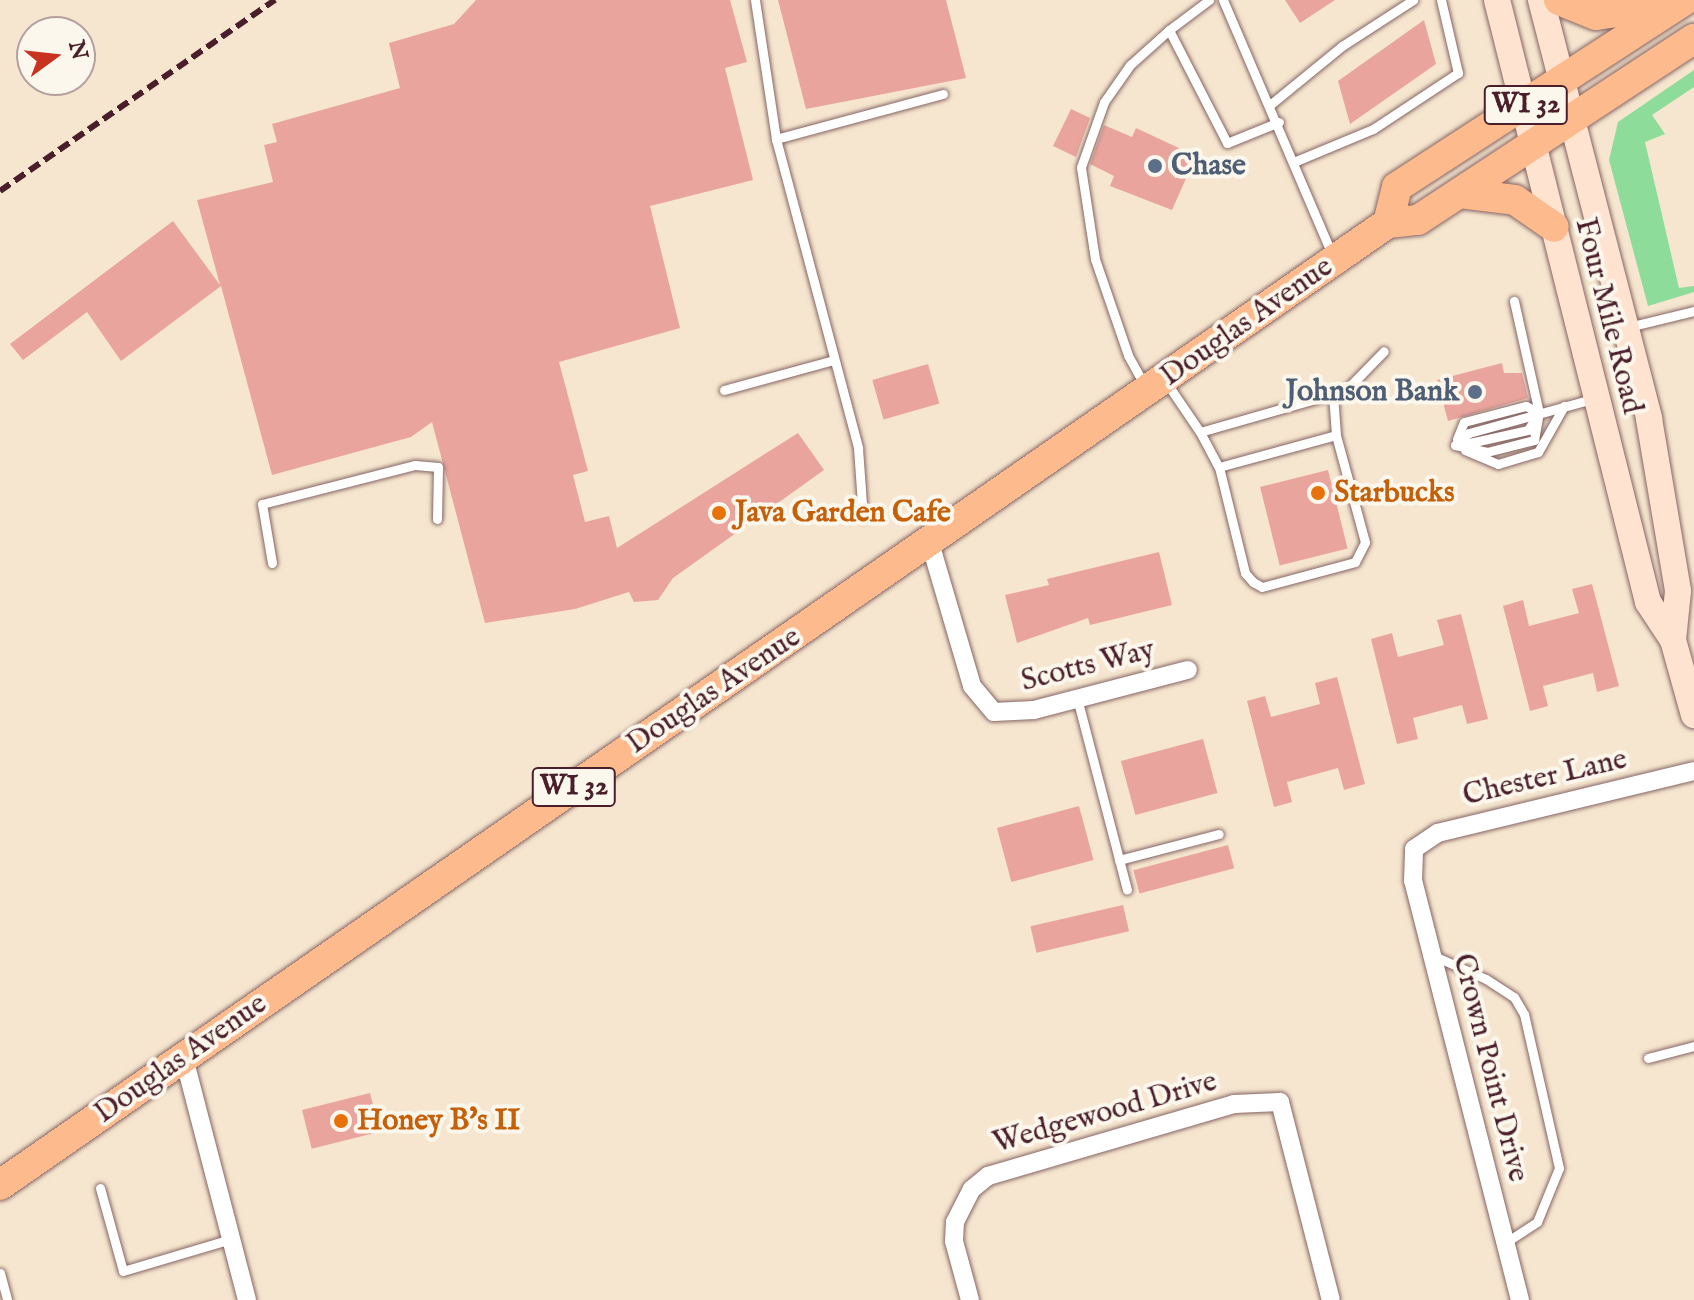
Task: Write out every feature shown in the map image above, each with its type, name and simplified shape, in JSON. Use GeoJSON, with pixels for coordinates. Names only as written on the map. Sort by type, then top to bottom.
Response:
{"type":"FeatureCollection","features":[{"type":"Feature","properties":{"kind":"main road","name":"Four Mile Road"},"geometry":{"type":"LineString","coordinates":[[1497,0],[1648,602],[1673,640],[1694,715]]}},
{"type":"Feature","properties":{"kind":"main road","name":"Four Mile Road"},"geometry":{"type":"LineString","coordinates":[[1541,0],[1649,419],[1678,591],[1673,640]]}},
{"type":"Feature","properties":{"kind":"main road"},"geometry":{"type":"LineString","coordinates":[[1559,0],[1596,15],[1623,11],[1642,0]]}},
{"type":"Feature","properties":{"kind":"main road","name":"WI 32"},"geometry":{"type":"LineString","coordinates":[[1388,223],[1397,187],[1685,0]]}},
{"type":"Feature","properties":{"kind":"main road","name":"Douglas Avenue"},"geometry":{"type":"LineString","coordinates":[[0,1185],[1388,223],[1418,220],[1694,39]]}},
{"type":"Feature","properties":{"kind":"main road"},"geometry":{"type":"LineString","coordinates":[[1460,193],[1515,200],[1554,227]]}},
{"type":"Feature","properties":{"kind":"street","name":"Scotts Way"},"geometry":{"type":"LineString","coordinates":[[930,543],[981,702],[994,712],[1012,714],[1188,670]]}},
{"type":"Feature","properties":{"kind":"street","name":"Chester Lane"},"geometry":{"type":"LineString","coordinates":[[1414,849],[1451,829],[1694,771]]}},
{"type":"Feature","properties":{"kind":"street","name":"Crown Point Drive"},"geometry":{"type":"LineString","coordinates":[[1414,849],[1413,881],[1520,1300]]}},
{"type":"Feature","properties":{"kind":"street"},"geometry":{"type":"LineString","coordinates":[[184,1058],[247,1300]]}},
{"type":"Feature","properties":{"kind":"street","name":"Wedgewood Drive"},"geometry":{"type":"LineString","coordinates":[[970,1300],[954,1241],[955,1222],[972,1189],[988,1176],[1234,1104],[1280,1102],[1331,1300]]}},
{"type":"Feature","properties":{"kind":"lane"},"geometry":{"type":"LineString","coordinates":[[755,0],[776,139],[858,448],[863,517]]}},
{"type":"Feature","properties":{"kind":"lane"},"geometry":{"type":"LineString","coordinates":[[1209,0],[1130,65],[1104,102],[1081,167],[1095,259],[1128,355],[1200,432],[1219,467],[1245,573],[1262,587],[1355,562],[1364,552],[1336,435],[1333,394]]}},
{"type":"Feature","properties":{"kind":"lane"},"geometry":{"type":"LineString","coordinates":[[1223,0],[1296,161],[1335,260]]}},
{"type":"Feature","properties":{"kind":"lane"},"geometry":{"type":"LineString","coordinates":[[1271,104],[1342,46],[1413,0]]}},
{"type":"Feature","properties":{"kind":"lane"},"geometry":{"type":"LineString","coordinates":[[1296,161],[1373,129],[1458,73],[1441,0]]}},
{"type":"Feature","properties":{"kind":"lane"},"geometry":{"type":"LineString","coordinates":[[1169,30],[1227,143],[1279,122]]}},
{"type":"Feature","properties":{"kind":"lane"},"geometry":{"type":"LineString","coordinates":[[776,139],[943,94]]}},
{"type":"Feature","properties":{"kind":"lane"},"geometry":{"type":"LineString","coordinates":[[1455,445],[1487,452],[1534,440],[1539,413],[1514,301]]}},
{"type":"Feature","properties":{"kind":"lane"},"geometry":{"type":"LineString","coordinates":[[1625,328],[1694,311]]}},
{"type":"Feature","properties":{"kind":"lane"},"geometry":{"type":"LineString","coordinates":[[1200,432],[1346,390],[1384,351]]}},
{"type":"Feature","properties":{"kind":"lane"},"geometry":{"type":"LineString","coordinates":[[724,390],[834,360]]}},
{"type":"Feature","properties":{"kind":"lane"},"geometry":{"type":"LineString","coordinates":[[1455,445],[1469,433],[1596,398]]}},
{"type":"Feature","properties":{"kind":"lane"},"geometry":{"type":"LineString","coordinates":[[1455,445],[1498,464],[1526,457],[1538,452],[1564,406]]}},
{"type":"Feature","properties":{"kind":"lane"},"geometry":{"type":"LineString","coordinates":[[1219,467],[1336,435]]}},
{"type":"Feature","properties":{"kind":"lane"},"geometry":{"type":"LineString","coordinates":[[272,563],[262,504],[415,465],[438,467],[437,519]]}},
{"type":"Feature","properties":{"kind":"lane"},"geometry":{"type":"LineString","coordinates":[[1077,698],[1127,890]]}},
{"type":"Feature","properties":{"kind":"lane"},"geometry":{"type":"LineString","coordinates":[[1119,860],[1219,834]]}},
{"type":"Feature","properties":{"kind":"lane"},"geometry":{"type":"LineString","coordinates":[[1432,955],[1486,979],[1514,997],[1524,1014],[1559,1168],[1537,1222],[1506,1242]]}},
{"type":"Feature","properties":{"kind":"lane"},"geometry":{"type":"LineString","coordinates":[[1648,1058],[1694,1046]]}},
{"type":"Feature","properties":{"kind":"lane"},"geometry":{"type":"LineString","coordinates":[[100,1188],[123,1271],[231,1239]]}},
{"type":"Feature","properties":{"kind":"lane"},"geometry":{"type":"LineString","coordinates":[[0,1273],[7,1300]]}},
{"type":"Feature","properties":{"kind":"green space"},"geometry":{"type":"Polygon","coordinates":[[[1694,70],[1694,87],[1652,115],[1665,134],[1645,142],[1679,288],[1694,286],[1694,292],[1648,306],[1609,160],[1618,122],[1694,70]]]}},
{"type":"Feature","properties":{"kind":"building"},"geometry":{"type":"Polygon","coordinates":[[[476,0],[730,0],[747,62],[725,68],[753,180],[650,206],[680,328],[559,362],[588,471],[573,475],[585,522],[609,516],[617,548],[798,433],[824,470],[673,578],[658,600],[634,602],[629,592],[575,609],[485,623],[432,422],[411,437],[272,475],[221,286],[121,361],[87,312],[23,360],[10,344],[173,221],[220,285],[197,200],[273,182],[264,145],[277,142],[272,124],[400,88],[389,43],[454,24],[476,0]]]}},
{"type":"Feature","properties":{"kind":"building"},"geometry":{"type":"Polygon","coordinates":[[[778,0],[946,0],[966,78],[806,109],[778,0]]]}},
{"type":"Feature","properties":{"kind":"building"},"geometry":{"type":"Polygon","coordinates":[[[1285,0],[1335,0],[1300,23],[1285,0]]]}},
{"type":"Feature","properties":{"kind":"building"},"geometry":{"type":"Polygon","coordinates":[[[1424,20],[1436,64],[1350,124],[1338,81],[1424,20]]]}},
{"type":"Feature","properties":{"kind":"building"},"geometry":{"type":"Polygon","coordinates":[[[1071,109],[1090,118],[1076,157],[1053,146],[1071,109]]]}},
{"type":"Feature","properties":{"kind":"building","name":"Chase"},"geometry":{"type":"Polygon","coordinates":[[[1104,125],[1132,137],[1136,128],[1196,156],[1172,210],[1110,186],[1114,176],[1090,164],[1104,125]]]}},
{"type":"Feature","properties":{"kind":"building","name":"Johnson Bank"},"geometry":{"type":"Polygon","coordinates":[[[1502,363],[1504,373],[1522,373],[1528,398],[1448,421],[1437,380],[1502,363]]]}},
{"type":"Feature","properties":{"kind":"building"},"geometry":{"type":"Polygon","coordinates":[[[928,364],[939,403],[884,419],[872,380],[928,364]]]}},
{"type":"Feature","properties":{"kind":"building"},"geometry":{"type":"Polygon","coordinates":[[[1328,470],[1348,549],[1280,566],[1260,487],[1328,470]]]}},
{"type":"Feature","properties":{"kind":"building"},"geometry":{"type":"Polygon","coordinates":[[[1159,552],[1172,605],[1090,625],[1088,618],[1017,643],[1005,595],[1049,585],[1047,579],[1159,552]]]}},
{"type":"Feature","properties":{"kind":"building"},"geometry":{"type":"Polygon","coordinates":[[[1592,584],[1619,686],[1597,692],[1593,673],[1543,686],[1548,706],[1530,711],[1503,606],[1523,600],[1529,626],[1579,613],[1572,589],[1592,584]]]}},
{"type":"Feature","properties":{"kind":"building"},"geometry":{"type":"Polygon","coordinates":[[[1461,614],[1488,719],[1467,724],[1462,705],[1413,718],[1418,739],[1397,744],[1371,639],[1392,633],[1398,657],[1444,645],[1437,620],[1461,614]]]}},
{"type":"Feature","properties":{"kind":"building"},"geometry":{"type":"Polygon","coordinates":[[[1337,677],[1365,784],[1344,790],[1338,768],[1287,782],[1292,802],[1274,807],[1247,701],[1265,696],[1271,717],[1320,704],[1315,683],[1337,677]]]}},
{"type":"Feature","properties":{"kind":"building"},"geometry":{"type":"Polygon","coordinates":[[[1203,739],[1217,793],[1135,815],[1121,761],[1203,739]]]}},
{"type":"Feature","properties":{"kind":"building"},"geometry":{"type":"Polygon","coordinates":[[[1079,806],[1093,860],[1011,882],[997,828],[1079,806]]]}},
{"type":"Feature","properties":{"kind":"building"},"geometry":{"type":"Polygon","coordinates":[[[1228,845],[1234,868],[1140,894],[1133,870],[1228,845]]]}},
{"type":"Feature","properties":{"kind":"building"},"geometry":{"type":"Polygon","coordinates":[[[1123,905],[1129,931],[1037,953],[1030,926],[1123,905]]]}},
{"type":"Feature","properties":{"kind":"building","name":"Honey B's II"},"geometry":{"type":"Polygon","coordinates":[[[370,1093],[380,1132],[312,1149],[302,1110],[370,1093]]]}},
{"type":"Feature","properties":{"kind":"railway"},"geometry":{"type":"LineString","coordinates":[[0,191],[275,0]]}},
{"type":"Feature","properties":{"kind":"place","name":"Chase"},"geometry":{"type":"Point","coordinates":[1155,166]}},
{"type":"Feature","properties":{"kind":"place","name":"Johnson Bank"},"geometry":{"type":"Point","coordinates":[1475,392]}},
{"type":"Feature","properties":{"kind":"place","name":"Starbucks"},"geometry":{"type":"Point","coordinates":[1318,493]}},
{"type":"Feature","properties":{"kind":"place","name":"Java Garden Cafe"},"geometry":{"type":"Point","coordinates":[719,513]}},
{"type":"Feature","properties":{"kind":"place","name":"Honey B's II"},"geometry":{"type":"Point","coordinates":[341,1121]}}]}
